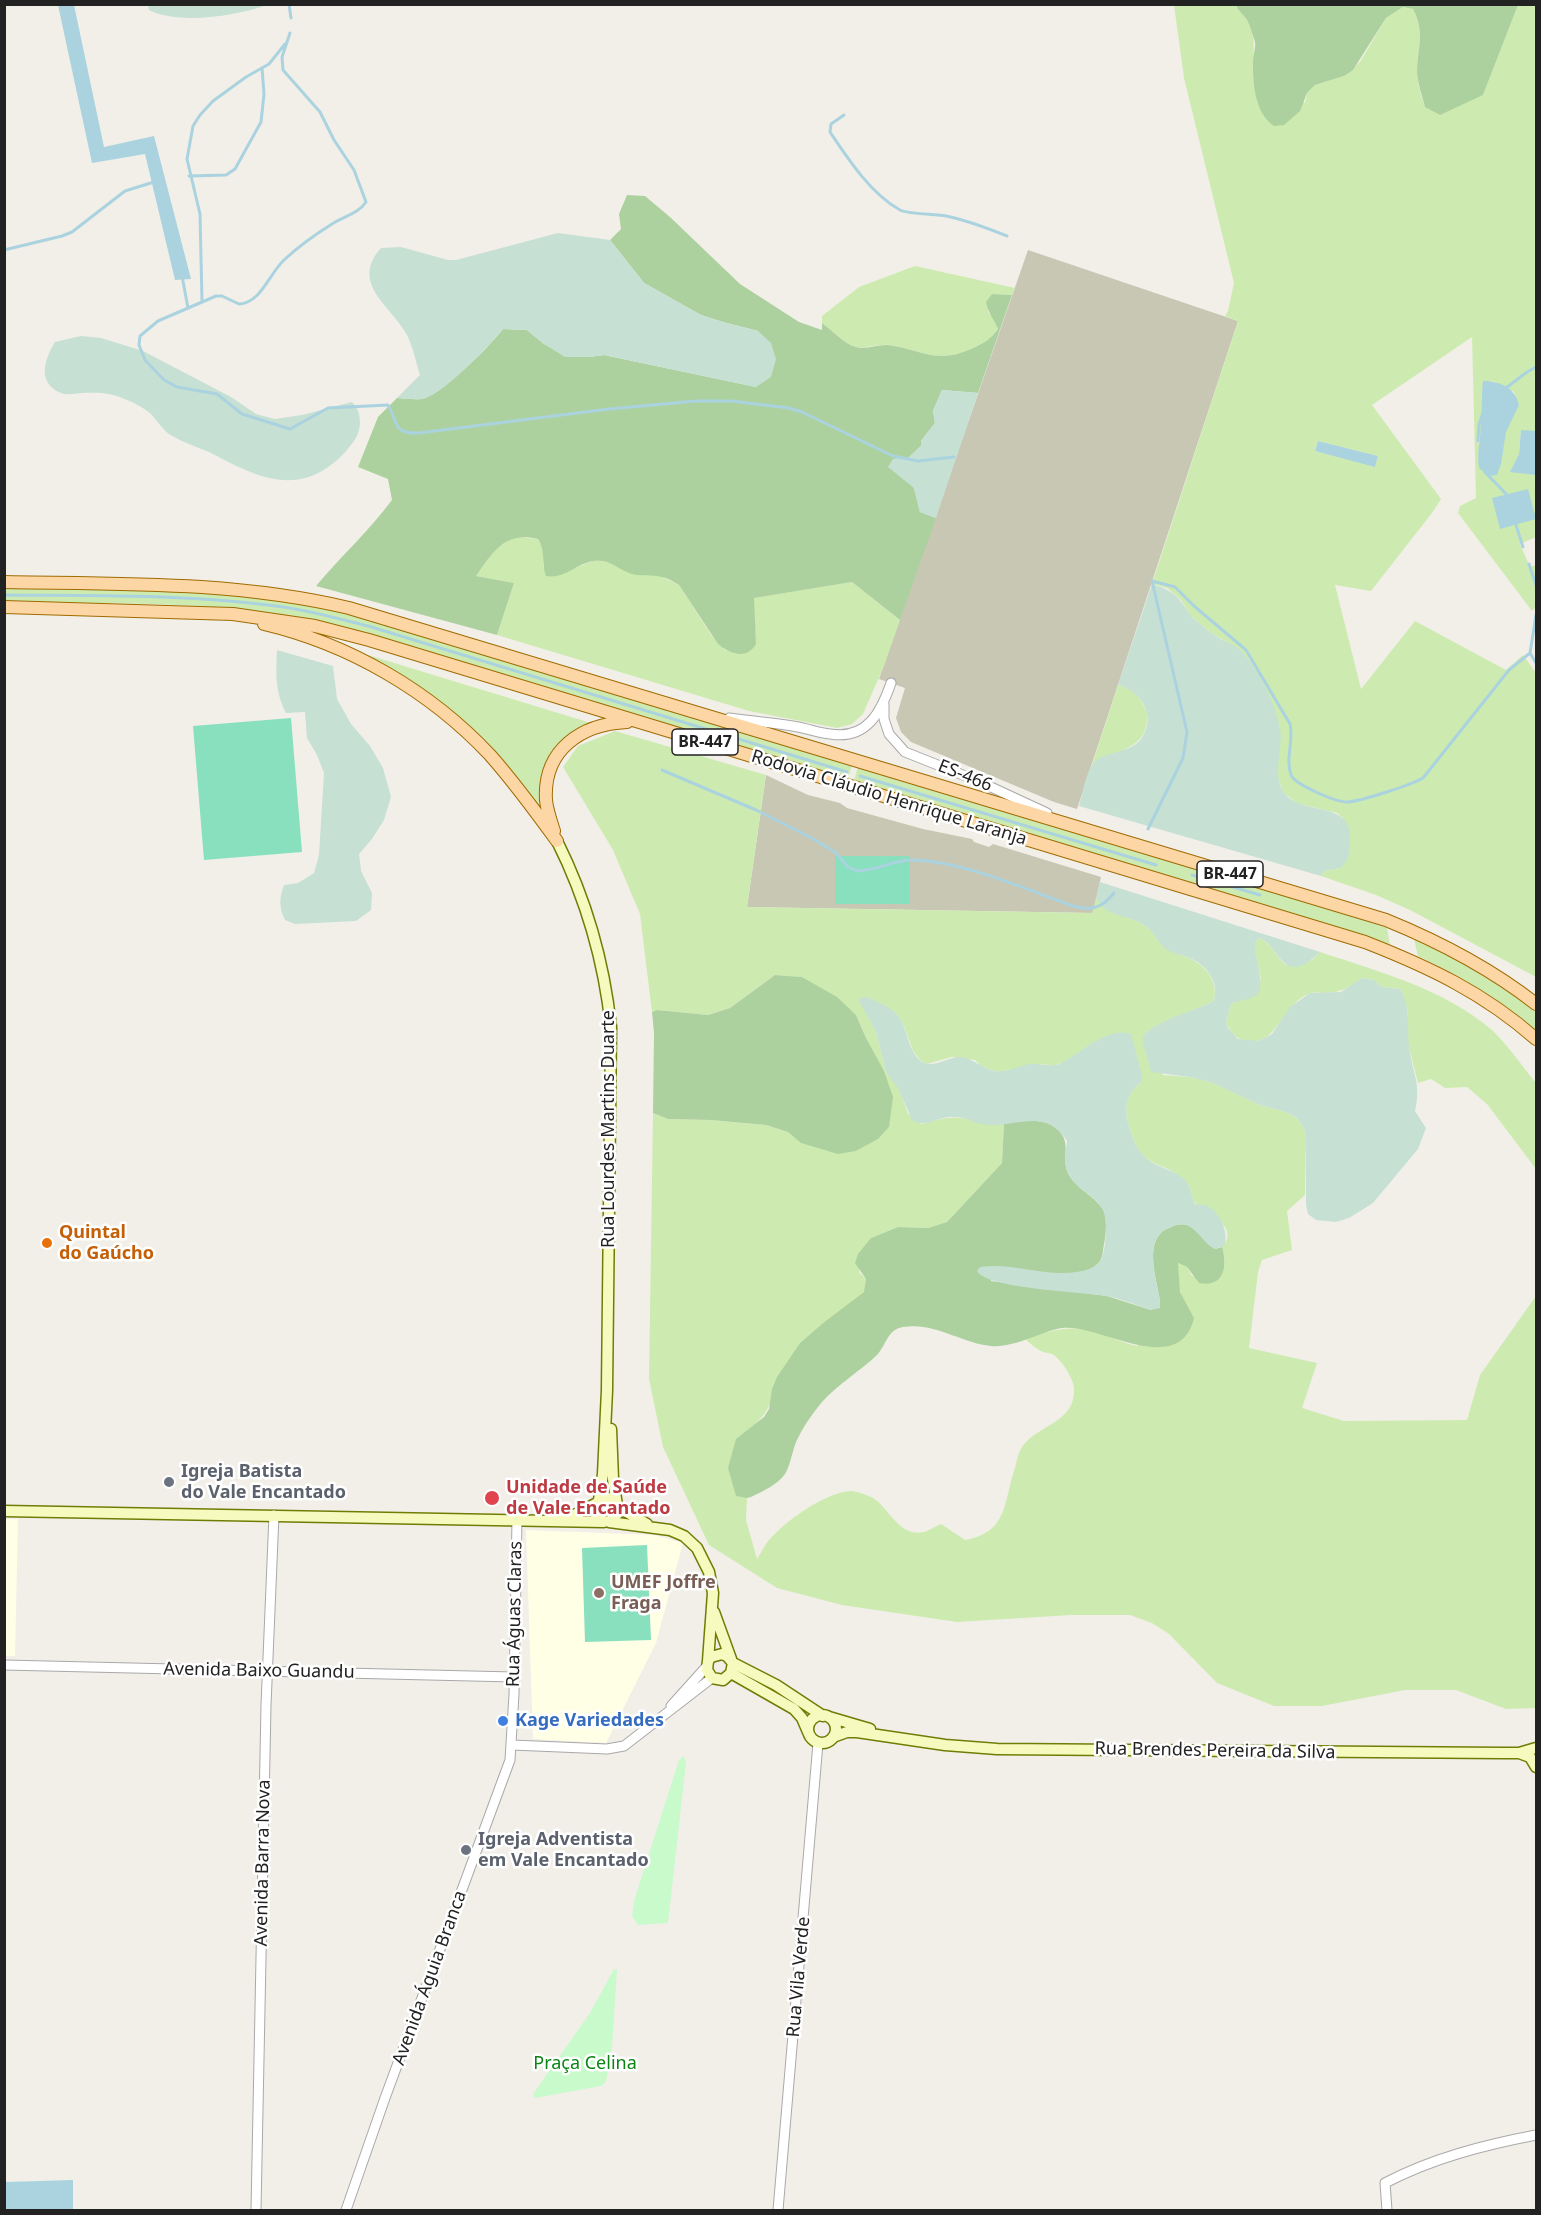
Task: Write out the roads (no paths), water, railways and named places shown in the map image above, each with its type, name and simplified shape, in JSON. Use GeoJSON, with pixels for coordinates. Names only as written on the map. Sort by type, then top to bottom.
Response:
{"type":"FeatureCollection","features":[{"type":"Feature","properties":{"kind":"main road","name":"Rodovia Cláudio Henrique Laranja"},"geometry":{"type":"LineString","coordinates":[[4,582],[207,586],[293,596],[367,613],[1386,920],[1480,965],[1536,1004]]}},
{"type":"Feature","properties":{"kind":"main road","name":"Rodovia Cláudio Henrique Laranja"},"geometry":{"type":"LineString","coordinates":[[4,608],[178,611],[261,617],[324,628],[1342,935],[1392,952],[1446,976],[1487,1000],[1536,1039]]}},
{"type":"Feature","properties":{"kind":"main road"},"geometry":{"type":"LineString","coordinates":[[178,611],[248,620],[292,632],[357,658],[398,681],[436,707],[488,753],[518,788],[557,841]]}},
{"type":"Feature","properties":{"kind":"main road"},"geometry":{"type":"LineString","coordinates":[[557,841],[548,812],[546,792],[549,773],[558,755],[570,741],[593,727],[611,723],[638,722]]}},
{"type":"Feature","properties":{"kind":"main road","name":"Rua Lourdes Martins Duarte"},"geometry":{"type":"LineString","coordinates":[[557,841],[578,885],[594,931],[605,979],[611,1027],[607,1390],[603,1474],[597,1502]]}},
{"type":"Feature","properties":{"kind":"main road","name":"Rua Lourdes Martins Duarte"},"geometry":{"type":"LineString","coordinates":[[607,1390],[617,1505]]}},
{"type":"Feature","properties":{"kind":"main road"},"geometry":{"type":"LineString","coordinates":[[553,1520],[573,1515],[608,1498],[645,1524],[684,1536],[697,1548],[709,1572],[713,1593],[707,1663],[710,1681],[723,1680],[732,1665],[713,1609]]}},
{"type":"Feature","properties":{"kind":"main road"},"geometry":{"type":"LineString","coordinates":[[597,1502],[594,1508],[596,1517],[606,1522]]}},
{"type":"Feature","properties":{"kind":"main road"},"geometry":{"type":"LineString","coordinates":[[606,1522],[616,1516],[617,1505]]}},
{"type":"Feature","properties":{"kind":"main road"},"geometry":{"type":"LineString","coordinates":[[4,1511],[517,1519],[606,1522],[659,1528]]}},
{"type":"Feature","properties":{"kind":"main road"},"geometry":{"type":"LineString","coordinates":[[707,1663],[716,1654],[727,1656],[732,1665],[794,1709],[802,1718],[808,1732],[818,1743],[824,1743],[834,1737],[836,1726],[826,1716],[812,1720],[808,1732]]}},
{"type":"Feature","properties":{"kind":"main road","name":"Rua Brendes Pereira da Silva"},"geometry":{"type":"LineString","coordinates":[[732,1665],[776,1685],[826,1716],[893,1736]]}},
{"type":"Feature","properties":{"kind":"main road","name":"Rua Brendes Pereira da Silva"},"geometry":{"type":"LineString","coordinates":[[834,1737],[852,1731],[945,1745],[997,1749],[1520,1753],[1536,1748]]}},
{"type":"Feature","properties":{"kind":"main road"},"geometry":{"type":"LineString","coordinates":[[1520,1753],[1530,1757],[1536,1767]]}},
{"type":"Feature","properties":{"kind":"street","name":"ES-466"},"geometry":{"type":"LineString","coordinates":[[706,715],[794,726],[836,735],[851,733],[865,727],[876,717],[884,704],[891,683]]}},
{"type":"Feature","properties":{"kind":"street","name":"ES-466"},"geometry":{"type":"LineString","coordinates":[[884,704],[885,727],[893,741],[905,752],[998,790],[1074,826]]}},
{"type":"Feature","properties":{"kind":"street","name":"Avenida Barra Nova"},"geometry":{"type":"LineString","coordinates":[[256,2211],[267,1671],[274,1515]]}},
{"type":"Feature","properties":{"kind":"street","name":"Rua Águas Claras"},"geometry":{"type":"LineString","coordinates":[[512,1745],[517,1519]]}},
{"type":"Feature","properties":{"kind":"street"},"geometry":{"type":"LineString","coordinates":[[662,1717],[707,1663]]}},
{"type":"Feature","properties":{"kind":"street","name":"Avenida Baixo Guandu"},"geometry":{"type":"LineString","coordinates":[[4,1665],[514,1677]]}},
{"type":"Feature","properties":{"kind":"street"},"geometry":{"type":"LineString","coordinates":[[512,1745],[606,1749],[624,1746],[710,1681]]}},
{"type":"Feature","properties":{"kind":"street","name":"Rua Vila Verde"},"geometry":{"type":"LineString","coordinates":[[778,2211],[818,1743]]}},
{"type":"Feature","properties":{"kind":"street","name":"Avenida Águia Branca"},"geometry":{"type":"LineString","coordinates":[[346,2211],[385,2098],[506,1771],[512,1745]]}},
{"type":"Feature","properties":{"kind":"street"},"geometry":{"type":"LineString","coordinates":[[1387,2211],[1385,2183],[1433,2162],[1481,2146],[1536,2135]]}},
{"type":"Feature","properties":{"kind":"water"},"geometry":{"type":"Polygon","coordinates":[[[58,5],[74,5],[104,147],[154,136],[191,279],[175,280],[145,154],[92,163],[58,5]]]}},
{"type":"Feature","properties":{"kind":"water"},"geometry":{"type":"Polygon","coordinates":[[[1483,381],[1506,386],[1514,394],[1519,405],[1506,432],[1497,475],[1489,476],[1479,468],[1478,462],[1483,381]]]}},
{"type":"Feature","properties":{"kind":"water"},"geometry":{"type":"Polygon","coordinates":[[[1521,430],[1536,431],[1536,475],[1510,472],[1519,454],[1521,430]]]}},
{"type":"Feature","properties":{"kind":"water"},"geometry":{"type":"Polygon","coordinates":[[[1318,441],[1378,456],[1375,467],[1315,451],[1318,441]]]}},
{"type":"Feature","properties":{"kind":"water"},"geometry":{"type":"Polygon","coordinates":[[[1528,489],[1536,519],[1500,529],[1492,498],[1528,489]]]}},
{"type":"Feature","properties":{"kind":"water"},"geometry":{"type":"Polygon","coordinates":[[[73,2180],[73,2210],[5,2210],[5,2182],[73,2180]]]}},
{"type":"Feature","properties":{"kind":"waterway"},"geometry":{"type":"LineString","coordinates":[[289,4],[291,18]]}},
{"type":"Feature","properties":{"kind":"waterway"},"geometry":{"type":"LineString","coordinates":[[290,33],[282,57],[283,70],[320,112],[334,140],[354,170],[366,202],[289,255],[253,299],[239,304],[222,296],[216,296],[158,321],[140,336],[139,345],[145,360],[164,380],[177,387],[217,394],[242,414],[290,429],[328,408],[388,405],[400,429],[404,432],[419,433],[609,409],[696,401],[731,401],[789,408],[802,412],[893,456],[918,461],[954,457]]}},
{"type":"Feature","properties":{"kind":"waterway"},"geometry":{"type":"LineString","coordinates":[[202,302],[200,214],[187,159],[193,126],[213,101],[246,77],[269,64],[285,44]]}},
{"type":"Feature","properties":{"kind":"waterway"},"geometry":{"type":"LineString","coordinates":[[189,176],[226,175],[235,169],[261,122],[264,94],[262,68]]}},
{"type":"Feature","properties":{"kind":"waterway"},"geometry":{"type":"LineString","coordinates":[[844,115],[831,124],[830,132],[861,175],[889,203],[900,210],[954,218],[1007,236]]}},
{"type":"Feature","properties":{"kind":"waterway"},"geometry":{"type":"LineString","coordinates":[[4,250],[72,232],[125,191],[154,182]]}},
{"type":"Feature","properties":{"kind":"waterway"},"geometry":{"type":"LineString","coordinates":[[182,276],[188,308]]}},
{"type":"Feature","properties":{"kind":"waterway"},"geometry":{"type":"LineString","coordinates":[[1506,388],[1536,367]]}},
{"type":"Feature","properties":{"kind":"waterway"},"geometry":{"type":"LineString","coordinates":[[1478,441],[1483,412]]}},
{"type":"Feature","properties":{"kind":"waterway"},"geometry":{"type":"LineString","coordinates":[[1485,472],[1508,496]]}},
{"type":"Feature","properties":{"kind":"waterway"},"geometry":{"type":"LineString","coordinates":[[1515,522],[1523,547]]}},
{"type":"Feature","properties":{"kind":"waterway"},"geometry":{"type":"LineString","coordinates":[[1529,564],[1536,585]]}},
{"type":"Feature","properties":{"kind":"waterway"},"geometry":{"type":"LineString","coordinates":[[1152,581],[1175,587],[1246,650],[1290,724],[1289,769],[1294,779],[1307,788],[1348,802],[1374,796],[1423,778],[1509,670],[1530,653]]}},
{"type":"Feature","properties":{"kind":"waterway"},"geometry":{"type":"LineString","coordinates":[[1148,829],[1183,758],[1187,732],[1152,581]]}},
{"type":"Feature","properties":{"kind":"waterway"},"geometry":{"type":"LineString","coordinates":[[4,595],[179,598],[248,603],[304,611],[368,626],[847,772]]}},
{"type":"Feature","properties":{"kind":"waterway"},"geometry":{"type":"LineString","coordinates":[[1536,615],[1530,653],[1536,663]]}},
{"type":"Feature","properties":{"kind":"waterway"},"geometry":{"type":"LineString","coordinates":[[662,770],[756,810],[810,837],[835,852],[848,867],[857,871],[905,860],[931,861],[972,870],[1073,906],[1086,908],[1101,905],[1114,893]]}},
{"type":"Feature","properties":{"kind":"waterway"},"geometry":{"type":"LineString","coordinates":[[860,776],[1156,865]]}},
{"type":"Feature","properties":{"kind":"waterway"},"geometry":{"type":"LineString","coordinates":[[1192,875],[1260,895]]}},
{"type":"Feature","properties":{"kind":"place","name":"Quintal do Gaúcho"},"geometry":{"type":"Point","coordinates":[47,1243]}},
{"type":"Feature","properties":{"kind":"place","name":"Igreja Batista do Vale Encantado"},"geometry":{"type":"Point","coordinates":[169,1482]}},
{"type":"Feature","properties":{"kind":"place","name":"Unidade de Saúde de Vale Encantado"},"geometry":{"type":"Point","coordinates":[492,1498]}},
{"type":"Feature","properties":{"kind":"place","name":"UMEF Joffre Fraga"},"geometry":{"type":"Point","coordinates":[599,1593]}},
{"type":"Feature","properties":{"kind":"place","name":"Kage Variedades"},"geometry":{"type":"Point","coordinates":[503,1721]}},
{"type":"Feature","properties":{"kind":"place","name":"Igreja Adventista em Vale Encantado"},"geometry":{"type":"Point","coordinates":[466,1850]}},
{"type":"Feature","properties":{"kind":"park label","name":"Praça Celina"},"geometry":{"type":"Point","coordinates":[585,2064]}}]}
